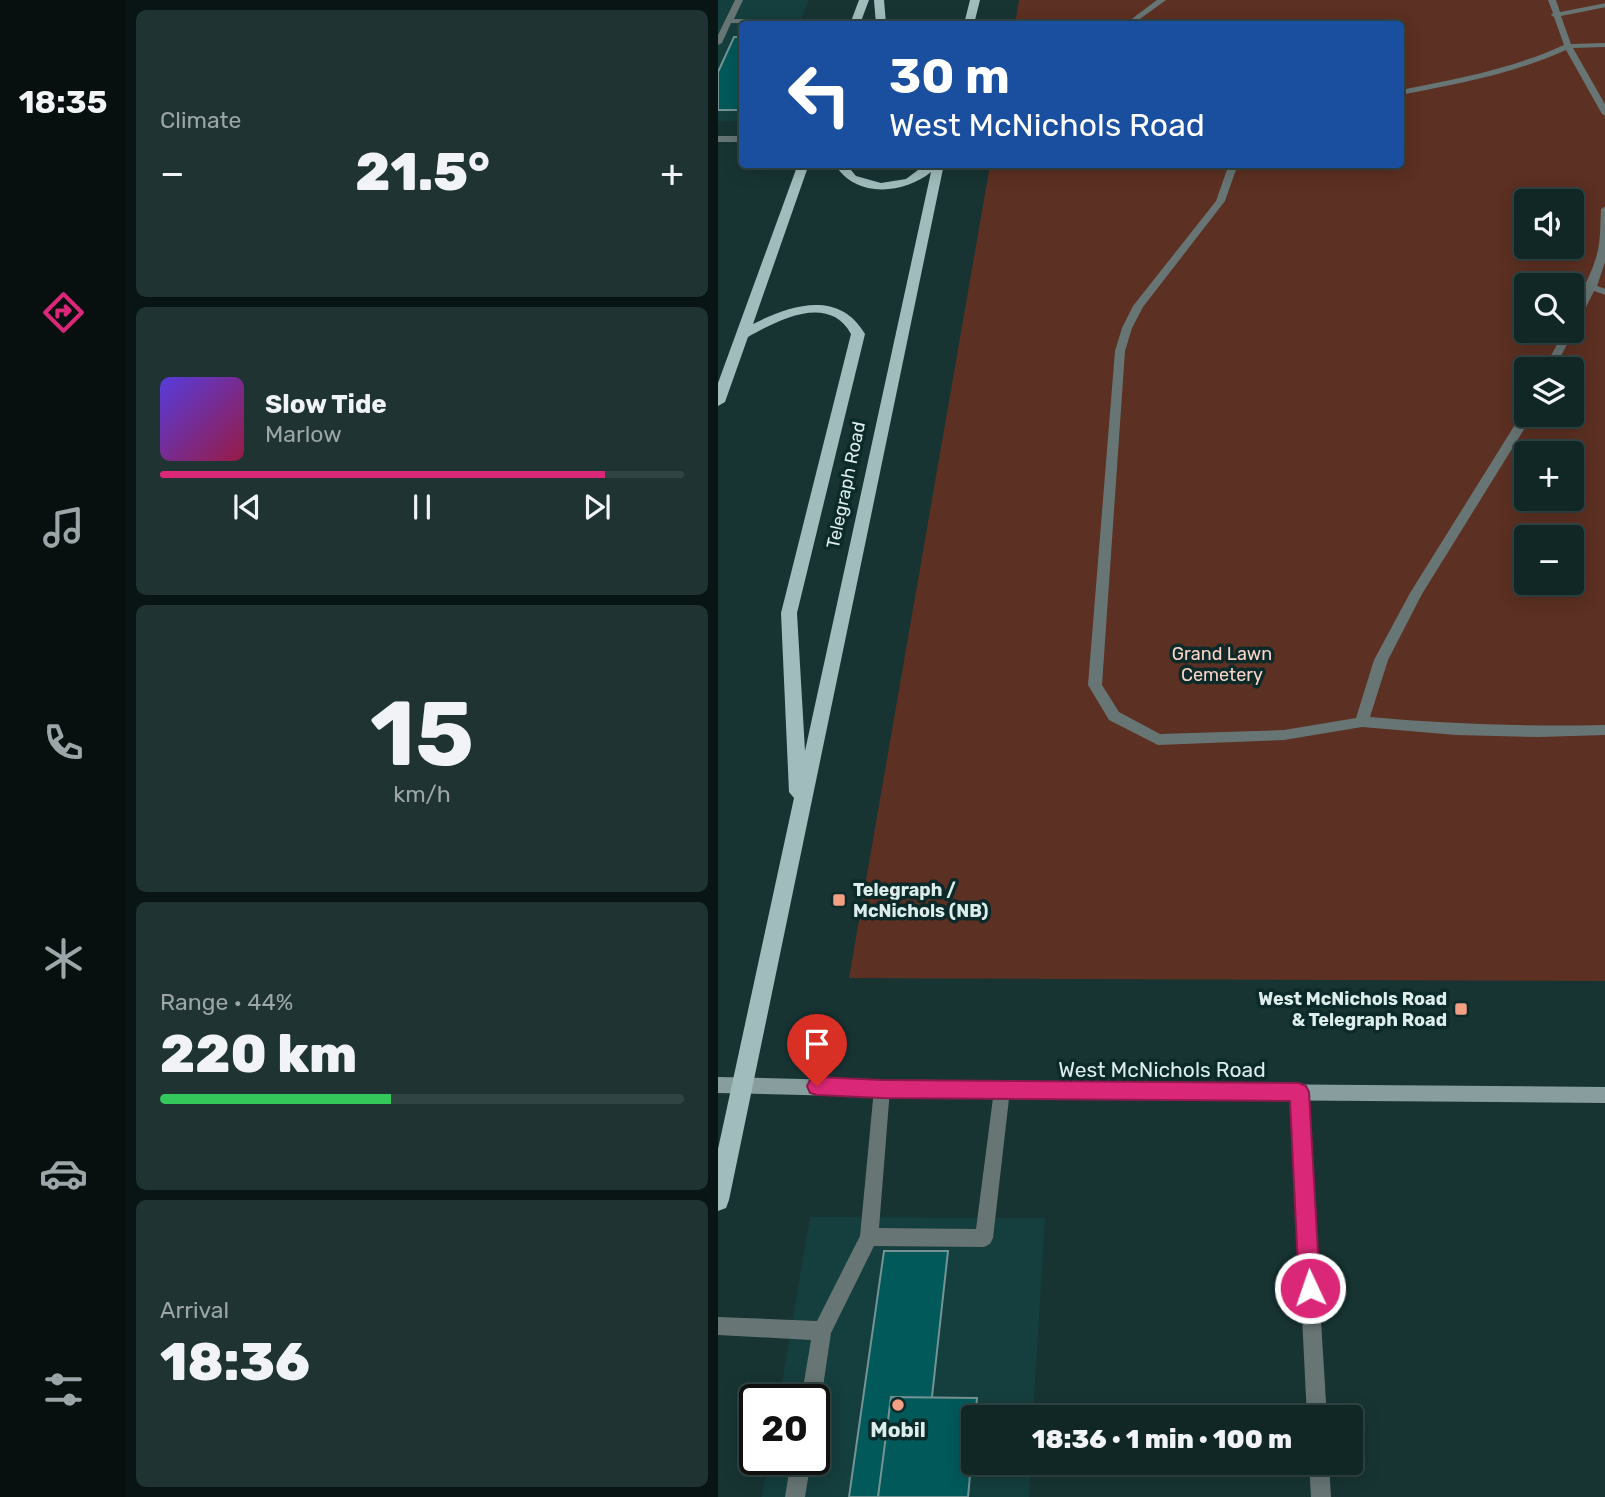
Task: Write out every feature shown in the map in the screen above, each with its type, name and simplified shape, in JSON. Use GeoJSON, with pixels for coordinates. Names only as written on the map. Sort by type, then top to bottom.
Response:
{"type":"FeatureCollection","features":[{"type":"Feature","properties":{"kind":"main road"},"geometry":{"type":"LineString","coordinates":[[856,21],[864,0]]}},
{"type":"Feature","properties":{"kind":"main road"},"geometry":{"type":"LineString","coordinates":[[879,0],[881,21]]}},
{"type":"Feature","properties":{"kind":"main road"},"geometry":{"type":"LineString","coordinates":[[970,21],[975,0]]}},
{"type":"Feature","properties":{"kind":"main road"},"geometry":{"type":"LineString","coordinates":[[718,402],[803,168]]}},
{"type":"Feature","properties":{"kind":"main road"},"geometry":{"type":"LineString","coordinates":[[841,168],[850,180],[881,185],[908,182],[929,168]]}},
{"type":"Feature","properties":{"kind":"main road","name":"Telegraph Road"},"geometry":{"type":"LineString","coordinates":[[718,1200],[934,168]]}},
{"type":"Feature","properties":{"kind":"main road","name":"Telegraph Road"},"geometry":{"type":"LineString","coordinates":[[742,335],[771,319],[803,310],[826,309],[848,318],[858,334],[789,613],[799,815]]}},
{"type":"Feature","properties":{"kind":"main road","name":"West McNichols Road"},"geometry":{"type":"LineString","coordinates":[[718,1085],[882,1089],[1605,1095]]}},
{"type":"Feature","properties":{"kind":"street"},"geometry":{"type":"LineString","coordinates":[[718,43],[739,0]]}},
{"type":"Feature","properties":{"kind":"street"},"geometry":{"type":"LineString","coordinates":[[1133,21],[1162,0]]}},
{"type":"Feature","properties":{"kind":"street"},"geometry":{"type":"LineString","coordinates":[[1552,0],[1568,46],[1605,114]]}},
{"type":"Feature","properties":{"kind":"street"},"geometry":{"type":"LineString","coordinates":[[1555,15],[1605,5]]}},
{"type":"Feature","properties":{"kind":"street"},"geometry":{"type":"LineString","coordinates":[[729,21],[739,21]]}},
{"type":"Feature","properties":{"kind":"street"},"geometry":{"type":"LineString","coordinates":[[1404,92],[1535,61],[1568,46],[1605,46]]}},
{"type":"Feature","properties":{"kind":"street"},"geometry":{"type":"LineString","coordinates":[[718,139],[739,139]]}},
{"type":"Feature","properties":{"kind":"street"},"geometry":{"type":"LineString","coordinates":[[1232,168],[1220,201],[1138,306],[1120,351],[1095,684],[1114,716],[1158,740],[1284,735],[1362,722],[1456,730],[1539,733],[1605,730]]}},
{"type":"Feature","properties":{"kind":"street"},"geometry":{"type":"LineString","coordinates":[[1584,301],[1603,252],[1605,209]]}},
{"type":"Feature","properties":{"kind":"street"},"geometry":{"type":"LineString","coordinates":[[1591,288],[1605,292]]}},
{"type":"Feature","properties":{"kind":"street"},"geometry":{"type":"LineString","coordinates":[[1362,722],[1381,660],[1416,593],[1520,427]]}},
{"type":"Feature","properties":{"kind":"street"},"geometry":{"type":"LineString","coordinates":[[814,1384],[822,1331],[869,1237],[882,1089]]}},
{"type":"Feature","properties":{"kind":"street"},"geometry":{"type":"LineString","coordinates":[[869,1237],[984,1238],[1002,1090]]}},
{"type":"Feature","properties":{"kind":"street"},"geometry":{"type":"LineString","coordinates":[[1299,1092],[1316,1405]]}},
{"type":"Feature","properties":{"kind":"street"},"geometry":{"type":"LineString","coordinates":[[718,1326],[822,1331]]}},
{"type":"Feature","properties":{"kind":"street"},"geometry":{"type":"LineString","coordinates":[[795,1497],[799,1475]]}},
{"type":"Feature","properties":{"kind":"street"},"geometry":{"type":"LineString","coordinates":[[1320,1475],[1321,1497]]}},
{"type":"Feature","properties":{"kind":"shaded area"},"geometry":{"type":"Polygon","coordinates":[[[718,0],[809,0],[800,21],[739,21],[739,121],[718,121],[718,0]]]}},
{"type":"Feature","properties":{"kind":"shaded area"},"geometry":{"type":"Polygon","coordinates":[[[810,1217],[1045,1218],[1034,1405],[961,1405],[961,1475],[1030,1475],[1029,1497],[762,1497],[766,1475],[830,1475],[830,1384],[782,1384],[810,1217]]]}},
{"type":"Feature","properties":{"kind":"green space","name":"Grand Lawn Cemetery"},"geometry":{"type":"Polygon","coordinates":[[[1019,0],[1605,0],[1605,981],[849,978],[989,168],[1404,168],[1404,21],[1016,21],[1019,0]]]}},
{"type":"Feature","properties":{"kind":"building"},"geometry":{"type":"Polygon","coordinates":[[[734,37],[739,37],[739,110],[718,110],[718,72],[734,37]]]}},
{"type":"Feature","properties":{"kind":"building"},"geometry":{"type":"Polygon","coordinates":[[[884,1251],[948,1251],[921,1497],[849,1497],[884,1251]]]}},
{"type":"Feature","properties":{"kind":"building"},"geometry":{"type":"Polygon","coordinates":[[[891,1397],[977,1398],[976,1405],[961,1405],[961,1475],[970,1475],[968,1497],[878,1497],[891,1397]]]}},
{"type":"Feature","properties":{"kind":"place","name":"Telegraph / McNichols (NB)"},"geometry":{"type":"Point","coordinates":[839,900]}},
{"type":"Feature","properties":{"kind":"place","name":"West McNichols Road & Telegraph Road"},"geometry":{"type":"Point","coordinates":[1461,1009]}},
{"type":"Feature","properties":{"kind":"place","name":"Mobil"},"geometry":{"type":"Point","coordinates":[898,1405]}},
{"type":"Feature","properties":{"kind":"route"},"geometry":{"type":"LineString","coordinates":[[817,1086],[882,1089],[1299,1092],[1310,1288]]}}]}
